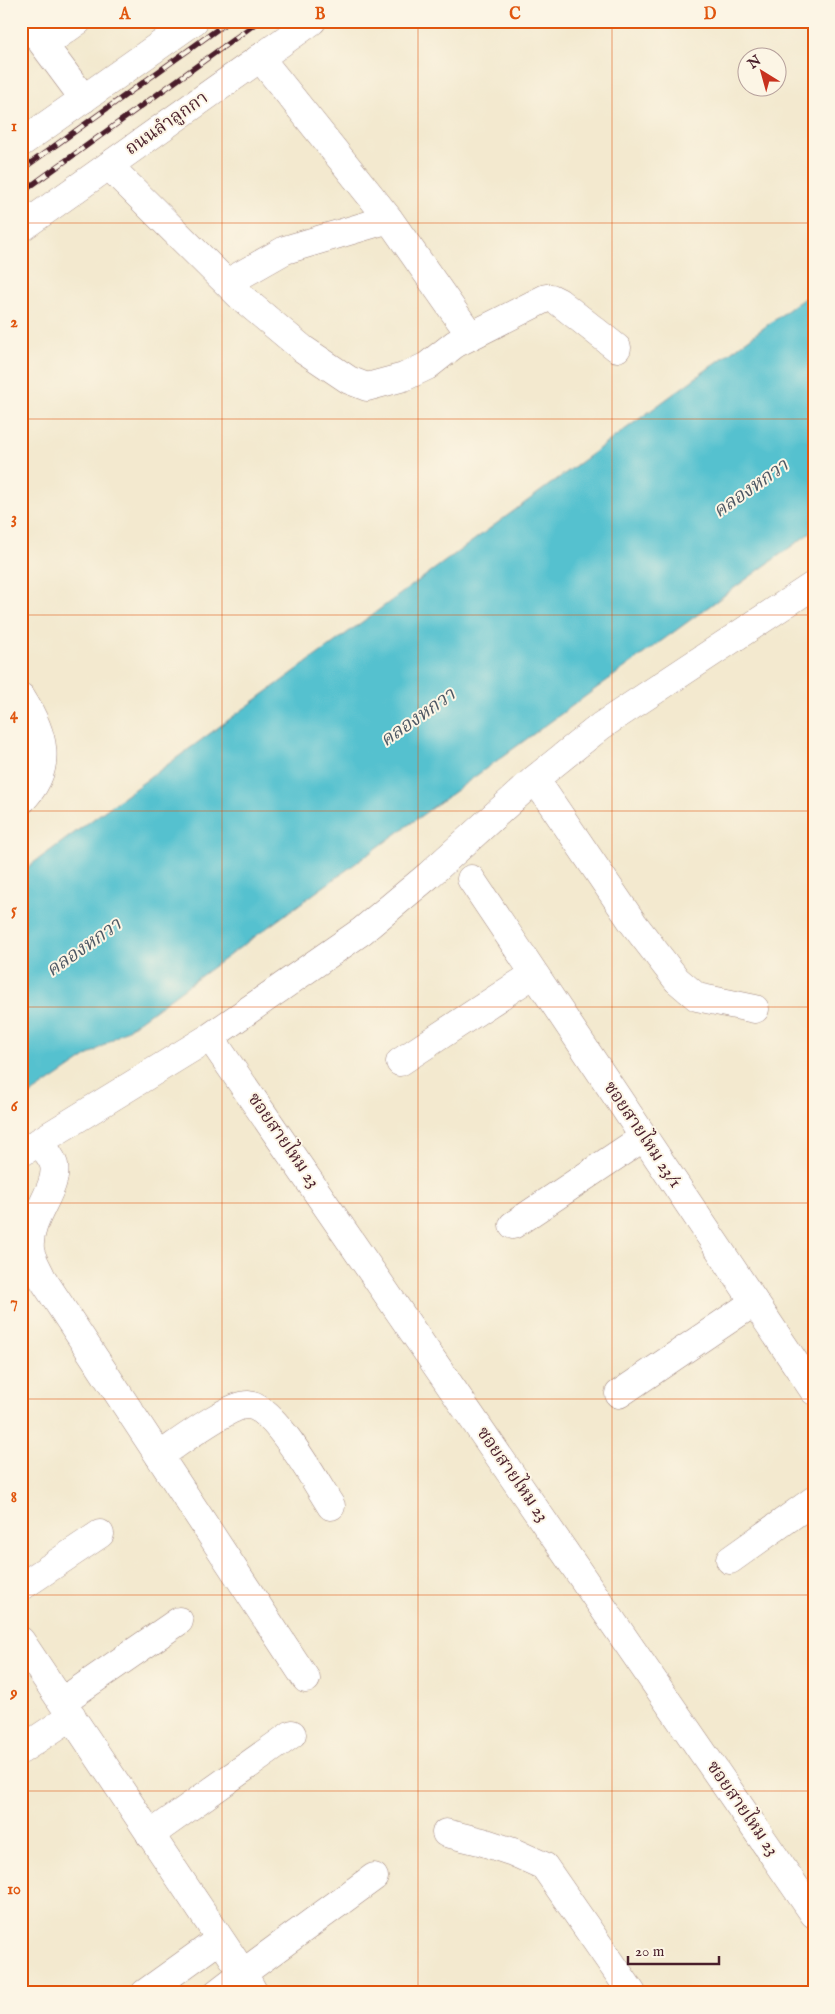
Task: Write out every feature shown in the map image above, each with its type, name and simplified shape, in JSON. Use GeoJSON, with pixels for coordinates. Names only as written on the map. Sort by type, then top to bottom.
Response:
{"type":"FeatureCollection","features":[{"type":"Feature","properties":{"kind":"street"},"geometry":{"type":"LineString","coordinates":[[26,21],[84,99]]}},
{"type":"Feature","properties":{"kind":"street"},"geometry":{"type":"LineString","coordinates":[[44,46],[78,21]]}},
{"type":"Feature","properties":{"kind":"street","name":"ถนนลำลูกกา"},"geometry":{"type":"LineString","coordinates":[[21,228],[312,21]]}},
{"type":"Feature","properties":{"kind":"street"},"geometry":{"type":"LineString","coordinates":[[21,143],[84,99],[177,26]]}},
{"type":"Feature","properties":{"kind":"street"},"geometry":{"type":"LineString","coordinates":[[260,58],[389,219],[471,336]]}},
{"type":"Feature","properties":{"kind":"street"},"geometry":{"type":"LineString","coordinates":[[109,166],[241,298],[303,349],[349,380],[367,387],[404,377],[419,370],[455,344],[546,298],[559,302],[617,348]]}},
{"type":"Feature","properties":{"kind":"street"},"geometry":{"type":"LineString","coordinates":[[227,283],[285,250],[389,219]]}},
{"type":"Feature","properties":{"kind":"street"},"geometry":{"type":"LineString","coordinates":[[30,1148],[210,1036],[362,931],[430,875],[535,779],[601,726],[814,585]]}},
{"type":"Feature","properties":{"kind":"street"},"geometry":{"type":"LineString","coordinates":[[21,697],[42,745],[43,765],[33,790],[21,802]]}},
{"type":"Feature","properties":{"kind":"street"},"geometry":{"type":"LineString","coordinates":[[535,779],[633,923],[678,980],[697,997],[755,1009]]}},
{"type":"Feature","properties":{"kind":"street","name":"ซอยสายไหม 23/1"},"geometry":{"type":"LineString","coordinates":[[471,879],[753,1303],[814,1391]]}},
{"type":"Feature","properties":{"kind":"street"},"geometry":{"type":"LineString","coordinates":[[400,1062],[534,974]]}},
{"type":"Feature","properties":{"kind":"street","name":"ซอยสายไหม 23"},"geometry":{"type":"LineString","coordinates":[[210,1036],[814,1914]]}},
{"type":"Feature","properties":{"kind":"street"},"geometry":{"type":"LineString","coordinates":[[513,1225],[644,1138]]}},
{"type":"Feature","properties":{"kind":"street"},"geometry":{"type":"LineString","coordinates":[[30,1148],[52,1159],[54,1171],[51,1186],[30,1231],[30,1250],[42,1278],[306,1679]]}},
{"type":"Feature","properties":{"kind":"street"},"geometry":{"type":"LineString","coordinates":[[619,1394],[753,1303]]}},
{"type":"Feature","properties":{"kind":"street"},"geometry":{"type":"LineString","coordinates":[[159,1456],[228,1411],[247,1404],[262,1410],[277,1423],[331,1506]]}},
{"type":"Feature","properties":{"kind":"street"},"geometry":{"type":"LineString","coordinates":[[730,1560],[814,1500]]}},
{"type":"Feature","properties":{"kind":"street"},"geometry":{"type":"LineString","coordinates":[[21,1586],[100,1534]]}},
{"type":"Feature","properties":{"kind":"street"},"geometry":{"type":"LineString","coordinates":[[21,1750],[67,1708],[179,1620]]}},
{"type":"Feature","properties":{"kind":"street"},"geometry":{"type":"LineString","coordinates":[[21,1641],[248,1983]]}},
{"type":"Feature","properties":{"kind":"street"},"geometry":{"type":"LineString","coordinates":[[150,1835],[292,1734]]}},
{"type":"Feature","properties":{"kind":"street"},"geometry":{"type":"LineString","coordinates":[[446,1834],[483,1842],[513,1852],[544,1866],[632,1993]]}},
{"type":"Feature","properties":{"kind":"street"},"geometry":{"type":"LineString","coordinates":[[217,1993],[248,1983],[374,1877]]}},
{"type":"Feature","properties":{"kind":"street"},"geometry":{"type":"LineString","coordinates":[[145,1993],[220,1939]]}},
{"type":"Feature","properties":{"kind":"water","name":"คลองหกวา"},"geometry":{"type":"Polygon","coordinates":[[[814,291],[814,530],[132,1026],[21,1101],[21,872],[814,291]]]}},
{"type":"Feature","properties":{"kind":"railway"},"geometry":{"type":"LineString","coordinates":[[21,170],[229,21]]}},
{"type":"Feature","properties":{"kind":"railway"},"geometry":{"type":"LineString","coordinates":[[21,193],[259,21]]}}]}
